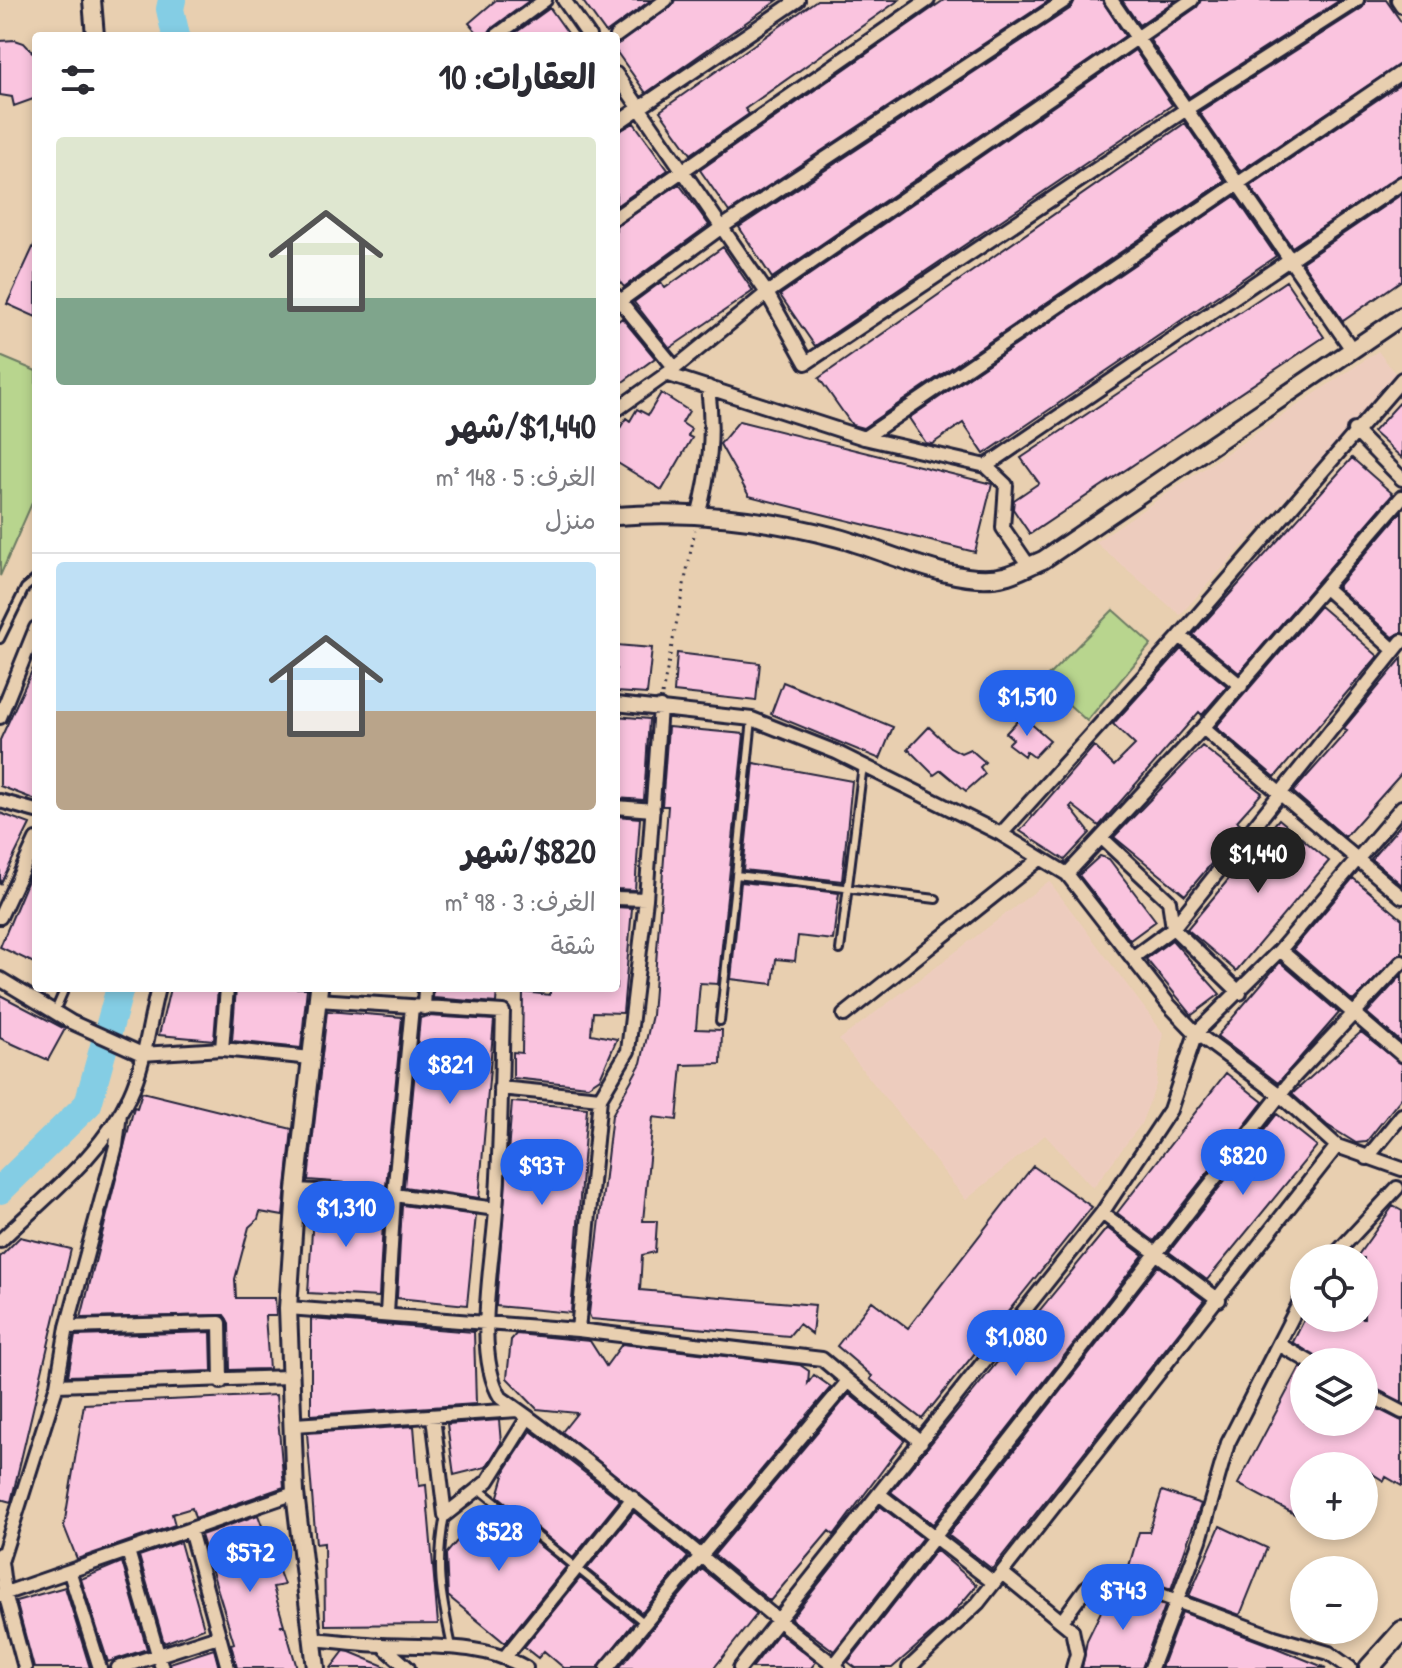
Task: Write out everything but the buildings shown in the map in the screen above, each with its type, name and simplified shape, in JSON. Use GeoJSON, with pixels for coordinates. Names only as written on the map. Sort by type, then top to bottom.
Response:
{"type":"FeatureCollection","features":[{"type":"Feature","properties":{"kind":"main road"},"geometry":{"type":"LineString","coordinates":[[1369,1668],[1402,1631]]}},
{"type":"Feature","properties":{"kind":"street"},"geometry":{"type":"LineString","coordinates":[[92,0],[95,32]]}},
{"type":"Feature","properties":{"kind":"street"},"geometry":{"type":"LineString","coordinates":[[501,32],[545,0]]}},
{"type":"Feature","properties":{"kind":"street"},"geometry":{"type":"LineString","coordinates":[[564,0],[586,32]]}},
{"type":"Feature","properties":{"kind":"street"},"geometry":{"type":"LineString","coordinates":[[620,33],[666,0]]}},
{"type":"Feature","properties":{"kind":"street"},"geometry":{"type":"LineString","coordinates":[[620,121],[798,0]]}},
{"type":"Feature","properties":{"kind":"street"},"geometry":{"type":"LineString","coordinates":[[620,214],[928,0]]}},
{"type":"Feature","properties":{"kind":"street"},"geometry":{"type":"LineString","coordinates":[[620,298],[1066,0]]}},
{"type":"Feature","properties":{"kind":"street"},"geometry":{"type":"LineString","coordinates":[[1111,0],[1351,348]]}},
{"type":"Feature","properties":{"kind":"street"},"geometry":{"type":"LineString","coordinates":[[620,407],[671,371],[767,293],[1192,0]]}},
{"type":"Feature","properties":{"kind":"street"},"geometry":{"type":"LineString","coordinates":[[620,80],[767,293],[806,363],[1188,108],[1357,0]]}},
{"type":"Feature","properties":{"kind":"street"},"geometry":{"type":"LineString","coordinates":[[1398,0],[1402,6]]}},
{"type":"Feature","properties":{"kind":"street"},"geometry":{"type":"LineString","coordinates":[[864,438],[1402,72]]}},
{"type":"Feature","properties":{"kind":"street"},"geometry":{"type":"LineString","coordinates":[[986,466],[1402,183]]}},
{"type":"Feature","properties":{"kind":"street"},"geometry":{"type":"LineString","coordinates":[[620,304],[671,371],[708,387],[864,438],[986,466],[1006,485],[1003,528],[1029,566]]}},
{"type":"Feature","properties":{"kind":"street"},"geometry":{"type":"LineString","coordinates":[[620,516],[650,513],[698,516],[837,537],[968,577],[1002,577],[1043,560],[1402,316]]}},
{"type":"Feature","properties":{"kind":"street"},"geometry":{"type":"LineString","coordinates":[[1001,834],[1180,636],[1354,430],[1402,379]]}},
{"type":"Feature","properties":{"kind":"street"},"geometry":{"type":"LineString","coordinates":[[698,516],[709,477],[713,425],[708,387]]}},
{"type":"Feature","properties":{"kind":"street"},"geometry":{"type":"LineString","coordinates":[[1354,430],[1402,479]]}},
{"type":"Feature","properties":{"kind":"street"},"geometry":{"type":"LineString","coordinates":[[1067,874],[1103,839],[1241,686],[1402,497]]}},
{"type":"Feature","properties":{"kind":"street"},"geometry":{"type":"LineString","coordinates":[[1132,958],[1173,928],[1282,795],[1398,645],[1326,589]]}},
{"type":"Feature","properties":{"kind":"street"},"geometry":{"type":"LineString","coordinates":[[1180,636],[1241,686]]}},
{"type":"Feature","properties":{"kind":"street"},"geometry":{"type":"LineString","coordinates":[[0,717],[32,638]]}},
{"type":"Feature","properties":{"kind":"street"},"geometry":{"type":"LineString","coordinates":[[620,704],[752,719],[863,765],[1001,834],[1067,874],[1132,958],[1196,1033],[1280,1095],[1337,1146],[1402,1169]]}},
{"type":"Feature","properties":{"kind":"street"},"geometry":{"type":"LineString","coordinates":[[578,1330],[600,1098],[628,1051],[646,899],[660,707]]}},
{"type":"Feature","properties":{"kind":"street"},"geometry":{"type":"LineString","coordinates":[[1203,728],[1402,897]]}},
{"type":"Feature","properties":{"kind":"street"},"geometry":{"type":"LineString","coordinates":[[0,801],[32,810]]}},
{"type":"Feature","properties":{"kind":"street"},"geometry":{"type":"LineString","coordinates":[[620,807],[653,810]]}},
{"type":"Feature","properties":{"kind":"street"},"geometry":{"type":"LineString","coordinates":[[740,1668],[1102,1213],[1170,1110],[1196,1033],[1240,993],[1280,950],[1402,807]]}},
{"type":"Feature","properties":{"kind":"street"},"geometry":{"type":"LineString","coordinates":[[1103,839],[1169,901],[1173,928],[1240,993]]}},
{"type":"Feature","properties":{"kind":"street"},"geometry":{"type":"LineString","coordinates":[[0,917],[32,849]]}},
{"type":"Feature","properties":{"kind":"street"},"geometry":{"type":"LineString","coordinates":[[844,1015],[1041,858]]}},
{"type":"Feature","properties":{"kind":"street"},"geometry":{"type":"LineString","coordinates":[[620,898],[646,899]]}},
{"type":"Feature","properties":{"kind":"street"},"geometry":{"type":"LineString","coordinates":[[1280,950],[1402,1055]]}},
{"type":"Feature","properties":{"kind":"street"},"geometry":{"type":"LineString","coordinates":[[316,1668],[295,1493],[295,1425],[289,1377],[288,1308],[296,1190],[318,994],[418,1007],[503,1012],[496,1209],[485,1323],[494,1387],[501,1398],[633,1498],[835,1667],[1280,1095],[1402,962]]}},
{"type":"Feature","properties":{"kind":"street"},"geometry":{"type":"LineString","coordinates":[[0,979],[71,1022],[142,1054],[222,1049],[311,1058]]}},
{"type":"Feature","properties":{"kind":"street"},"geometry":{"type":"LineString","coordinates":[[0,1241],[93,1151],[120,1113],[131,1092],[157,992]]}},
{"type":"Feature","properties":{"kind":"street"},"geometry":{"type":"LineString","coordinates":[[222,1049],[227,992]]}},
{"type":"Feature","properties":{"kind":"street"},"geometry":{"type":"LineString","coordinates":[[387,1314],[394,1195],[418,1007],[424,992]]}},
{"type":"Feature","properties":{"kind":"street"},"geometry":{"type":"LineString","coordinates":[[500,1088],[600,1098]]}},
{"type":"Feature","properties":{"kind":"street"},"geometry":{"type":"LineString","coordinates":[[25,1668],[2,1594],[1,1557],[57,1385],[67,1327],[116,1146],[120,1113]]}},
{"type":"Feature","properties":{"kind":"street"},"geometry":{"type":"LineString","coordinates":[[1367,1158],[1402,1115]]}},
{"type":"Feature","properties":{"kind":"street"},"geometry":{"type":"LineString","coordinates":[[909,1668],[978,1603],[1337,1146]]}},
{"type":"Feature","properties":{"kind":"street"},"geometry":{"type":"LineString","coordinates":[[1346,1244],[1400,1190],[1389,1165]]}},
{"type":"Feature","properties":{"kind":"street"},"geometry":{"type":"LineString","coordinates":[[296,1190],[394,1195],[496,1209]]}},
{"type":"Feature","properties":{"kind":"street"},"geometry":{"type":"LineString","coordinates":[[1102,1213],[1219,1300]]}},
{"type":"Feature","properties":{"kind":"street"},"geometry":{"type":"LineString","coordinates":[[288,1308],[578,1330],[822,1359],[921,1442]]}},
{"type":"Feature","properties":{"kind":"street"},"geometry":{"type":"LineString","coordinates":[[67,1327],[220,1323],[221,1382]]}},
{"type":"Feature","properties":{"kind":"street"},"geometry":{"type":"LineString","coordinates":[[1151,1668],[1200,1540],[1228,1443],[1290,1324]]}},
{"type":"Feature","properties":{"kind":"street"},"geometry":{"type":"LineString","coordinates":[[1280,1345],[1290,1351]]}},
{"type":"Feature","properties":{"kind":"street"},"geometry":{"type":"LineString","coordinates":[[57,1385],[221,1382],[289,1377]]}},
{"type":"Feature","properties":{"kind":"street"},"geometry":{"type":"LineString","coordinates":[[607,1668],[848,1381]]}},
{"type":"Feature","properties":{"kind":"street"},"geometry":{"type":"LineString","coordinates":[[1378,1399],[1402,1412]]}},
{"type":"Feature","properties":{"kind":"street"},"geometry":{"type":"LineString","coordinates":[[295,1425],[523,1413]]}},
{"type":"Feature","properties":{"kind":"street"},"geometry":{"type":"LineString","coordinates":[[445,1515],[488,1481],[523,1413]]}},
{"type":"Feature","properties":{"kind":"street"},"geometry":{"type":"LineString","coordinates":[[433,1417],[445,1515]]}},
{"type":"Feature","properties":{"kind":"street"},"geometry":{"type":"LineString","coordinates":[[2,1594],[295,1493]]}},
{"type":"Feature","properties":{"kind":"street"},"geometry":{"type":"LineString","coordinates":[[879,1494],[935,1536],[1062,1621],[1072,1630],[1077,1654],[1073,1668]]}},
{"type":"Feature","properties":{"kind":"street"},"geometry":{"type":"LineString","coordinates":[[505,1657],[633,1498]]}},
{"type":"Feature","properties":{"kind":"street"},"geometry":{"type":"LineString","coordinates":[[190,1530],[228,1668]]}},
{"type":"Feature","properties":{"kind":"street"},"geometry":{"type":"LineString","coordinates":[[128,1551],[160,1661]]}},
{"type":"Feature","properties":{"kind":"street"},"geometry":{"type":"LineString","coordinates":[[70,1573],[100,1668]]}},
{"type":"Feature","properties":{"kind":"street"},"geometry":{"type":"LineString","coordinates":[[1062,1621],[1086,1588],[1104,1574],[1176,1602],[1329,1653],[1350,1668]]}},
{"type":"Feature","properties":{"kind":"street"},"geometry":{"type":"LineString","coordinates":[[118,1668],[160,1661],[218,1636]]}},
{"type":"Feature","properties":{"kind":"street"},"geometry":{"type":"LineString","coordinates":[[313,1639],[452,1647],[505,1657],[526,1668]]}},
{"type":"Feature","properties":{"kind":"street"},"geometry":{"type":"LineString","coordinates":[[382,1645],[408,1668]]}},
{"type":"Feature","properties":{"kind":"lane"},"geometry":{"type":"LineString","coordinates":[[0,639],[25,588],[32,582]]}},
{"type":"Feature","properties":{"kind":"lane"},"geometry":{"type":"LineString","coordinates":[[720,1021],[752,719]]}},
{"type":"Feature","properties":{"kind":"lane"},"geometry":{"type":"LineString","coordinates":[[840,950],[863,765]]}},
{"type":"Feature","properties":{"kind":"lane"},"geometry":{"type":"LineString","coordinates":[[736,875],[936,899]]}},
{"type":"Feature","properties":{"kind":"lane"},"geometry":{"type":"LineString","coordinates":[[55,1011],[63,992]]}},
{"type":"Feature","properties":{"kind":"lane"},"geometry":{"type":"LineString","coordinates":[[479,1489],[646,1624]]}},
{"type":"Feature","properties":{"kind":"lane"},"geometry":{"type":"LineString","coordinates":[[445,1515],[437,1556],[439,1584],[452,1647]]}},
{"type":"Feature","properties":{"kind":"path"},"geometry":{"type":"LineString","coordinates":[[660,707],[698,516]]}},
{"type":"Feature","properties":{"kind":"shaded area"},"geometry":{"type":"Polygon","coordinates":[[[1378,351],[1397,376],[1180,615],[1095,542],[1378,351]]]}},
{"type":"Feature","properties":{"kind":"shaded area"},"geometry":{"type":"Polygon","coordinates":[[[1049,881],[1163,1033],[1156,1085],[1141,1124],[1093,1188],[1045,1135],[966,1200],[839,1040],[1049,881]]]}},
{"type":"Feature","properties":{"kind":"green space"},"geometry":{"type":"Polygon","coordinates":[[[0,356],[32,369],[32,503],[0,576],[0,356]]]}},
{"type":"Feature","properties":{"kind":"green space"},"geometry":{"type":"Polygon","coordinates":[[[1113,610],[1151,644],[1087,721],[1043,681],[1113,610]]]}},
{"type":"Feature","properties":{"kind":"waterway"},"geometry":{"type":"LineString","coordinates":[[172,0],[170,9],[175,32]]}},
{"type":"Feature","properties":{"kind":"waterway"},"geometry":{"type":"LineString","coordinates":[[0,1190],[88,1104],[119,992]]}}]}
